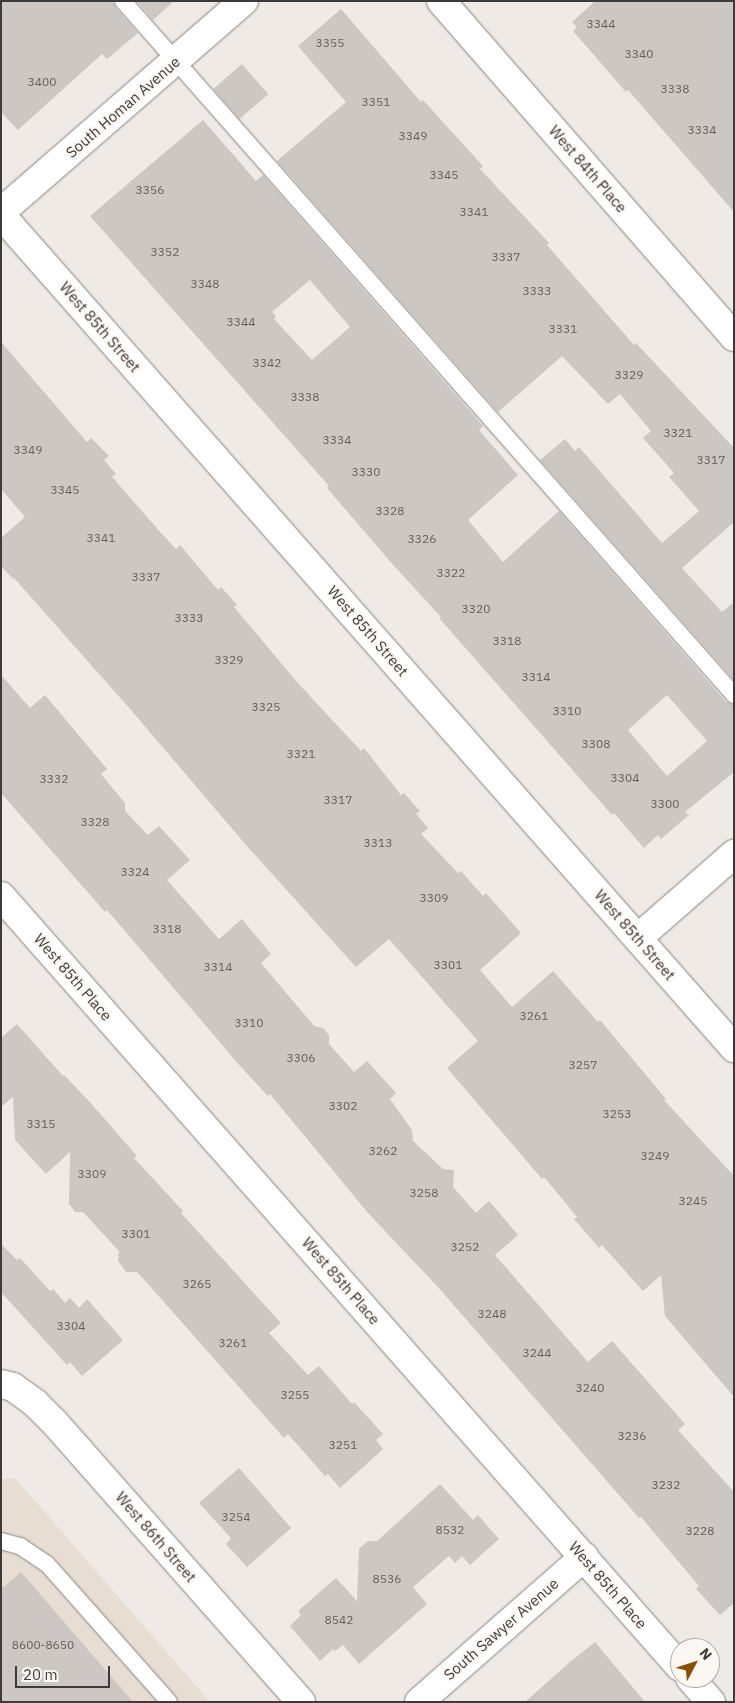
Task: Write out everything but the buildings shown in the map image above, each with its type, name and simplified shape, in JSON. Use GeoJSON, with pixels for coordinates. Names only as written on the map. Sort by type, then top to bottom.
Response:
{"type":"FeatureCollection","features":[{"type":"Feature","properties":{"kind":"street","name":"South Homan Avenue"},"geometry":{"type":"LineString","coordinates":[[1,213],[244,1]]}},
{"type":"Feature","properties":{"kind":"street","name":"West 84th Place"},"geometry":{"type":"LineString","coordinates":[[441,1],[734,337]]}},
{"type":"Feature","properties":{"kind":"street","name":"West 85th Street"},"geometry":{"type":"LineString","coordinates":[[1,213],[734,1048]]}},
{"type":"Feature","properties":{"kind":"street"},"geometry":{"type":"LineString","coordinates":[[638,938],[734,854]]}},
{"type":"Feature","properties":{"kind":"street","name":"West 85th Place"},"geometry":{"type":"LineString","coordinates":[[1,896],[670,1655]]}},
{"type":"Feature","properties":{"kind":"street","name":"West 86th Street"},"geometry":{"type":"LineString","coordinates":[[1,1384],[13,1388],[35,1403],[55,1423],[301,1702]]}},
{"type":"Feature","properties":{"kind":"street","name":"South Sawyer Avenue"},"geometry":{"type":"LineString","coordinates":[[419,1702],[584,1557]]}},
{"type":"Feature","properties":{"kind":"street"},"geometry":{"type":"LineString","coordinates":[[699,1688],[711,1702]]}},
{"type":"Feature","properties":{"kind":"lane"},"geometry":{"type":"LineString","coordinates":[[123,1],[734,695]]}},
{"type":"Feature","properties":{"kind":"lane"},"geometry":{"type":"LineString","coordinates":[[1,1541],[20,1546],[47,1564],[169,1702]]}},
{"type":"Feature","properties":{"kind":"shaded area"},"geometry":{"type":"Polygon","coordinates":[[[15,1478],[210,1702],[1,1702],[1,1479],[15,1478]]]}}]}
